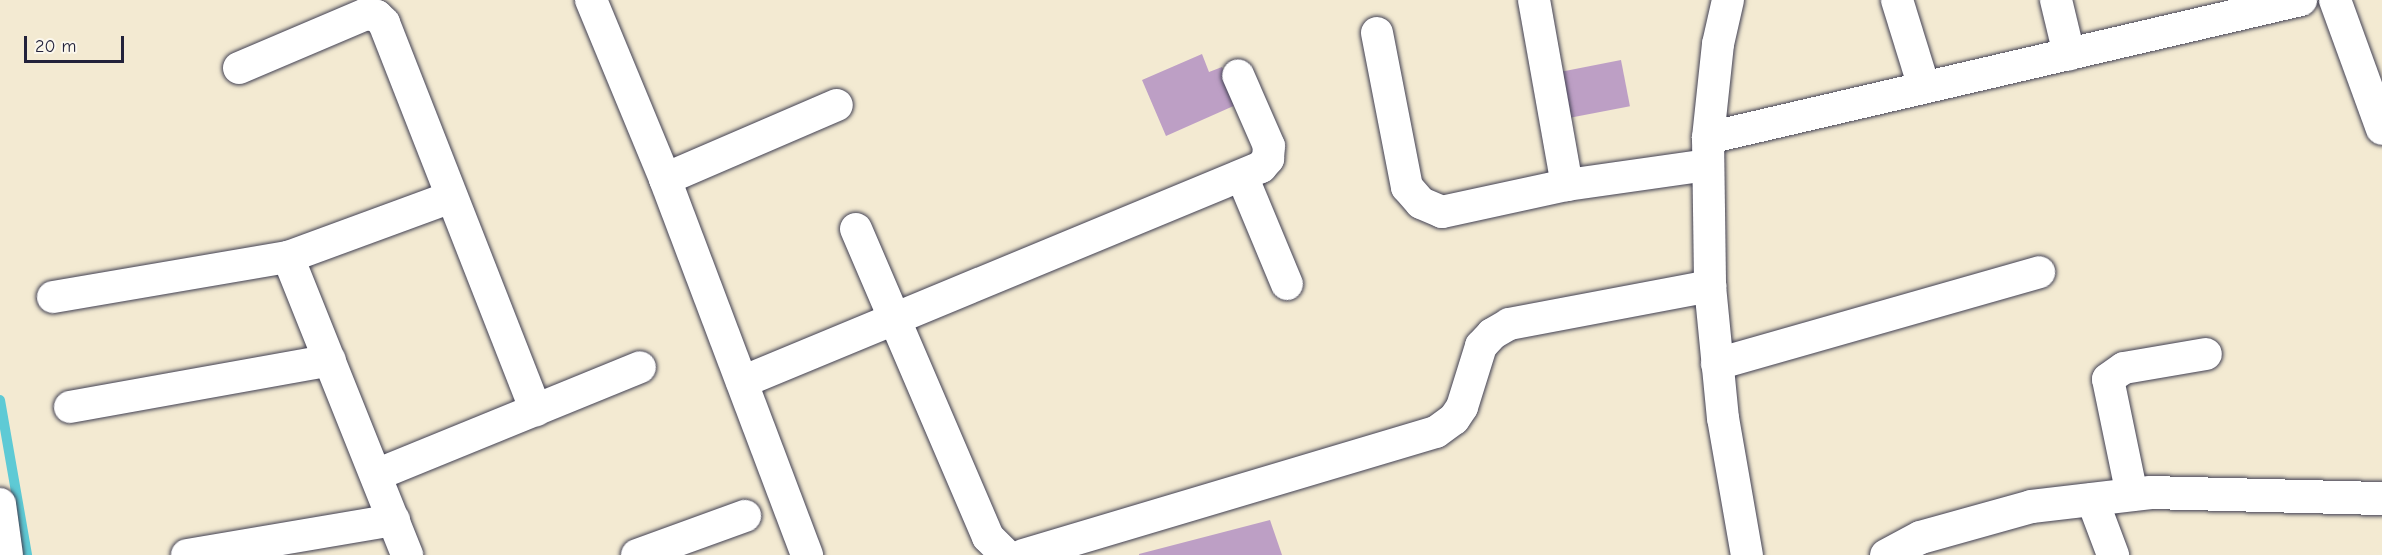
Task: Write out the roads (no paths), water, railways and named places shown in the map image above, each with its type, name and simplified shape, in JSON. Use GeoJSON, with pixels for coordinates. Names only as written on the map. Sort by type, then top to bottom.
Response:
{"type":"FeatureCollection","features":[{"type":"Feature","properties":{"kind":"street"},"geometry":{"type":"LineString","coordinates":[[591,0],[665,178],[807,555]]}},
{"type":"Feature","properties":{"kind":"street"},"geometry":{"type":"LineString","coordinates":[[1534,0],[1567,185]]}},
{"type":"Feature","properties":{"kind":"street"},"geometry":{"type":"LineString","coordinates":[[1728,0],[1718,44],[1708,151],[1710,286],[1722,418],[1747,555]]}},
{"type":"Feature","properties":{"kind":"street"},"geometry":{"type":"LineString","coordinates":[[1898,0],[1924,87]]}},
{"type":"Feature","properties":{"kind":"street"},"geometry":{"type":"LineString","coordinates":[[2056,0],[2069,54]]}},
{"type":"Feature","properties":{"kind":"street"},"geometry":{"type":"LineString","coordinates":[[1377,33],[1407,187],[1421,203],[1442,212],[1708,151],[1924,87],[2301,0]]}},
{"type":"Feature","properties":{"kind":"street"},"geometry":{"type":"LineString","coordinates":[[2336,0],[2382,129]]}},
{"type":"Feature","properties":{"kind":"street"},"geometry":{"type":"LineString","coordinates":[[239,68],[366,14],[377,16],[384,24],[536,410]]}},
{"type":"Feature","properties":{"kind":"street"},"geometry":{"type":"LineString","coordinates":[[742,382],[1262,167],[1268,159],[1269,146],[1238,75]]}},
{"type":"Feature","properties":{"kind":"street"},"geometry":{"type":"LineString","coordinates":[[665,178],[837,105]]}},
{"type":"Feature","properties":{"kind":"street"},"geometry":{"type":"LineString","coordinates":[[1242,176],[1287,284]]}},
{"type":"Feature","properties":{"kind":"street"},"geometry":{"type":"LineString","coordinates":[[53,297],[288,257],[451,197]]}},
{"type":"Feature","properties":{"kind":"street"},"geometry":{"type":"LineString","coordinates":[[856,229],[988,537],[1006,555]]}},
{"type":"Feature","properties":{"kind":"street"},"geometry":{"type":"LineString","coordinates":[[288,257],[407,555]]}},
{"type":"Feature","properties":{"kind":"street"},"geometry":{"type":"LineString","coordinates":[[1717,364],[2038,272]]}},
{"type":"Feature","properties":{"kind":"street"},"geometry":{"type":"LineString","coordinates":[[1023,555],[1436,432],[1454,419],[1462,407],[1481,346],[1491,334],[1509,324],[1710,286]]}},
{"type":"Feature","properties":{"kind":"street"},"geometry":{"type":"LineString","coordinates":[[2132,495],[2108,378],[2124,368],[2206,354]]}},
{"type":"Feature","properties":{"kind":"street"},"geometry":{"type":"LineString","coordinates":[[70,407],[330,360]]}},
{"type":"Feature","properties":{"kind":"street"},"geometry":{"type":"LineString","coordinates":[[376,475],[640,368]]}},
{"type":"Feature","properties":{"kind":"street"},"geometry":{"type":"LineString","coordinates":[[1886,555],[1920,537],[2031,506],[2132,495],[2300,493],[2382,498]]}},
{"type":"Feature","properties":{"kind":"street"},"geometry":{"type":"LineString","coordinates":[[2092,499],[2113,555]]}},
{"type":"Feature","properties":{"kind":"street"},"geometry":{"type":"LineString","coordinates":[[0,504],[7,555]]}},
{"type":"Feature","properties":{"kind":"street"},"geometry":{"type":"LineString","coordinates":[[637,555],[745,516]]}},
{"type":"Feature","properties":{"kind":"street"},"geometry":{"type":"LineString","coordinates":[[187,555],[394,520]]}},
{"type":"Feature","properties":{"kind":"waterway"},"geometry":{"type":"LineString","coordinates":[[0,400],[27,555]]}}]}
